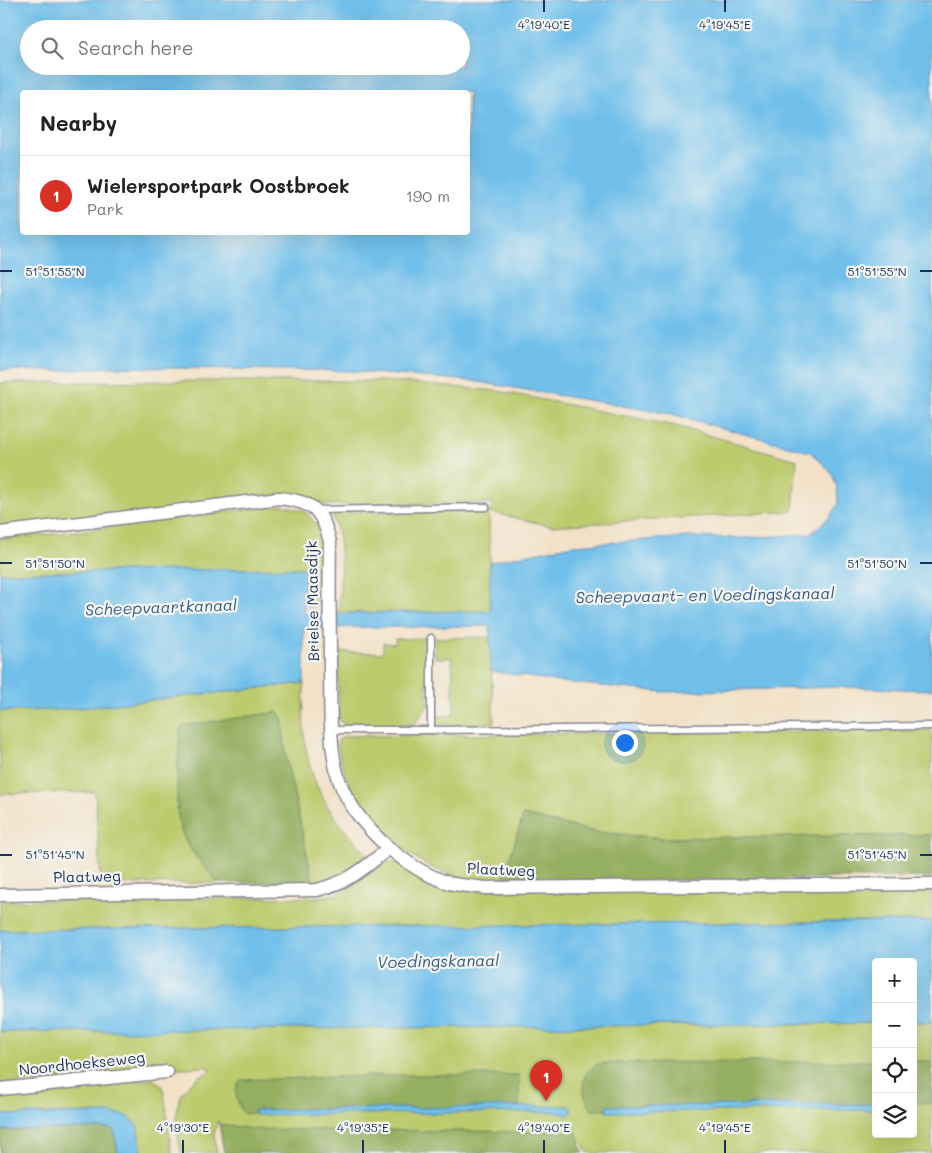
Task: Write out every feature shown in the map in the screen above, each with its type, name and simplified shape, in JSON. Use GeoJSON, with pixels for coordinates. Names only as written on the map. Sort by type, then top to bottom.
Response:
{"type":"FeatureCollection","features":[{"type":"Feature","properties":{"kind":"street"},"geometry":{"type":"LineString","coordinates":[[0,533],[279,498],[300,500],[316,510]]}},
{"type":"Feature","properties":{"kind":"street","name":"Brielse Maasdijk"},"geometry":{"type":"LineString","coordinates":[[316,510],[326,524],[330,542],[331,730],[336,763],[343,789],[359,816],[389,848]]}},
{"type":"Feature","properties":{"kind":"street","name":"Plaatweg"},"geometry":{"type":"LineString","coordinates":[[0,895],[317,890],[339,884],[357,875],[389,848],[409,864],[449,883],[486,888],[932,884]]}},
{"type":"Feature","properties":{"kind":"street","name":"Noordhoekseweg"},"geometry":{"type":"LineString","coordinates":[[0,1089],[167,1072]]}},
{"type":"Feature","properties":{"kind":"lane"},"geometry":{"type":"LineString","coordinates":[[316,510],[486,508]]}},
{"type":"Feature","properties":{"kind":"lane"},"geometry":{"type":"LineString","coordinates":[[431,638],[431,730]]}},
{"type":"Feature","properties":{"kind":"lane"},"geometry":{"type":"LineString","coordinates":[[331,730],[932,726]]}},
{"type":"Feature","properties":{"kind":"green space"},"geometry":{"type":"Polygon","coordinates":[[[383,381],[498,391],[676,426],[797,460],[793,511],[551,526],[489,512],[494,503],[317,505],[301,496],[34,525],[0,526],[0,383],[383,381]]]}},
{"type":"Feature","properties":{"kind":"green space"},"geometry":{"type":"Polygon","coordinates":[[[282,505],[305,511],[322,531],[325,540],[326,602],[315,602],[315,607],[308,607],[305,603],[306,568],[0,573],[0,539],[282,505]]]}},
{"type":"Feature","properties":{"kind":"green space"},"geometry":{"type":"Polygon","coordinates":[[[336,512],[489,512],[491,611],[339,613],[340,552],[337,529],[333,519],[336,512]]]}},
{"type":"Feature","properties":{"kind":"green space"},"geometry":{"type":"Polygon","coordinates":[[[490,637],[494,723],[436,725],[436,716],[454,715],[452,658],[435,658],[435,638],[490,637]]]}},
{"type":"Feature","properties":{"kind":"green space"},"geometry":{"type":"Polygon","coordinates":[[[428,638],[427,707],[414,725],[351,727],[344,725],[339,719],[338,652],[383,653],[383,643],[395,644],[395,639],[428,638]]]}},
{"type":"Feature","properties":{"kind":"green space"},"geometry":{"type":"Polygon","coordinates":[[[304,683],[304,733],[311,770],[324,800],[333,814],[368,855],[334,880],[313,882],[286,758],[282,718],[180,730],[177,783],[179,824],[189,847],[218,883],[101,884],[95,792],[0,794],[0,711],[88,707],[304,683]]]}},
{"type":"Feature","properties":{"kind":"green space"},"geometry":{"type":"Polygon","coordinates":[[[277,712],[282,718],[286,758],[313,882],[218,883],[189,847],[179,824],[177,783],[180,730],[182,726],[277,712]]]}},
{"type":"Feature","properties":{"kind":"green space"},"geometry":{"type":"Polygon","coordinates":[[[932,730],[932,835],[663,838],[595,832],[523,815],[504,878],[524,881],[488,881],[452,875],[432,868],[413,856],[376,824],[361,804],[349,783],[341,762],[338,740],[345,736],[932,730]]]}},
{"type":"Feature","properties":{"kind":"green space"},"geometry":{"type":"Polygon","coordinates":[[[523,815],[595,832],[663,838],[932,835],[932,877],[594,881],[524,881],[504,878],[523,815]]]}},
{"type":"Feature","properties":{"kind":"green space"},"geometry":{"type":"Polygon","coordinates":[[[389,862],[398,863],[429,881],[453,889],[932,889],[932,921],[0,930],[0,901],[318,897],[338,894],[381,865],[389,862]]]}},
{"type":"Feature","properties":{"kind":"green space"},"geometry":{"type":"Polygon","coordinates":[[[917,1022],[932,1022],[932,1153],[588,1153],[580,1140],[223,1137],[218,1120],[214,1134],[217,1153],[181,1153],[176,1117],[179,1100],[191,1083],[201,1075],[210,1072],[209,1067],[158,1069],[0,1085],[0,1032],[872,1023],[872,1138],[917,1138],[917,1022]]]}},
{"type":"Feature","properties":{"kind":"green space"},"geometry":{"type":"Polygon","coordinates":[[[872,1061],[872,1104],[608,1106],[607,1110],[592,1110],[585,1096],[583,1082],[589,1071],[603,1063],[872,1061]]]}},
{"type":"Feature","properties":{"kind":"green space"},"geometry":{"type":"Polygon","coordinates":[[[917,1061],[932,1061],[932,1103],[917,1103],[917,1061]]]}},
{"type":"Feature","properties":{"kind":"green space"},"geometry":{"type":"Polygon","coordinates":[[[401,1075],[519,1075],[519,1107],[254,1110],[254,1113],[244,1114],[236,1097],[238,1084],[241,1080],[401,1075]]]}},
{"type":"Feature","properties":{"kind":"green space"},"geometry":{"type":"Polygon","coordinates":[[[153,1079],[161,1085],[164,1092],[172,1153],[142,1153],[136,1125],[130,1118],[122,1115],[89,1113],[0,1115],[0,1093],[153,1079]]]}},
{"type":"Feature","properties":{"kind":"green space"},"geometry":{"type":"Polygon","coordinates":[[[219,1124],[253,1129],[564,1132],[575,1130],[580,1140],[578,1142],[584,1153],[224,1153],[219,1124]]]}},
{"type":"Feature","properties":{"kind":"green space"},"geometry":{"type":"Polygon","coordinates":[[[108,1128],[114,1130],[118,1153],[0,1153],[0,1130],[108,1128]]]}},
{"type":"Feature","properties":{"kind":"water"},"geometry":{"type":"Polygon","coordinates":[[[0,0],[932,0],[932,690],[840,687],[663,692],[560,682],[491,671],[490,626],[304,628],[304,683],[88,707],[0,711],[0,573],[304,568],[304,614],[490,611],[490,562],[573,545],[688,537],[741,538],[810,534],[829,518],[838,504],[837,487],[832,474],[810,452],[671,414],[472,381],[347,371],[111,367],[59,371],[0,370],[0,0]]]}},
{"type":"Feature","properties":{"kind":"water","name":"Voedingskanaal"},"geometry":{"type":"Polygon","coordinates":[[[932,921],[932,1022],[917,1022],[917,958],[872,958],[872,1023],[0,1032],[0,930],[932,921]]]}},
{"type":"Feature","properties":{"kind":"water"},"geometry":{"type":"Polygon","coordinates":[[[872,1104],[872,1110],[607,1112],[607,1106],[872,1104]]]}},
{"type":"Feature","properties":{"kind":"water"},"geometry":{"type":"Polygon","coordinates":[[[569,1106],[572,1110],[569,1115],[555,1112],[254,1115],[254,1110],[569,1106]]]}},
{"type":"Feature","properties":{"kind":"water"},"geometry":{"type":"Polygon","coordinates":[[[108,1113],[128,1116],[137,1126],[142,1153],[118,1153],[114,1130],[108,1128],[0,1130],[0,1115],[108,1113]]]}},
{"type":"Feature","properties":{"kind":"place","name":"Wielersportpark Oostbroek"},"geometry":{"type":"Point","coordinates":[546,1101]}},
{"type":"Feature","properties":{"kind":"water label","name":"Scheepvaart- en Voedingskanaal"},"geometry":{"type":"Point","coordinates":[705,595]}},
{"type":"Feature","properties":{"kind":"water label","name":"Scheepvaartkanaal"},"geometry":{"type":"Point","coordinates":[161,607]}}]}
